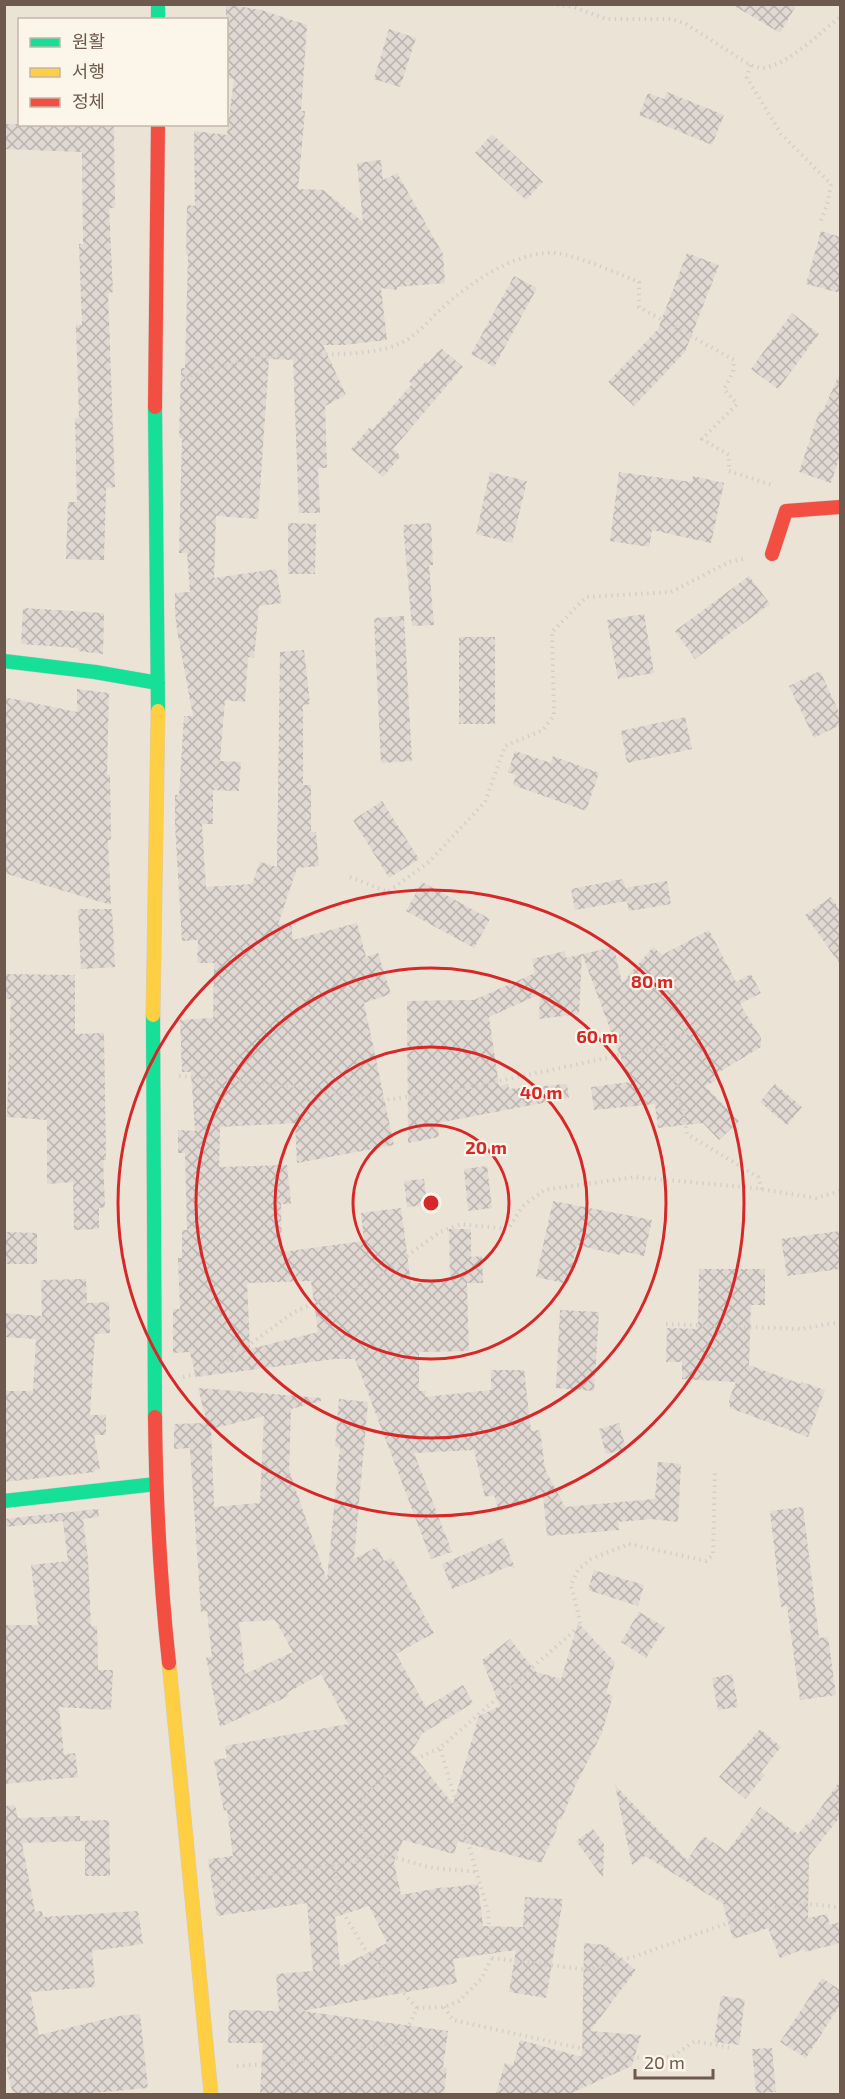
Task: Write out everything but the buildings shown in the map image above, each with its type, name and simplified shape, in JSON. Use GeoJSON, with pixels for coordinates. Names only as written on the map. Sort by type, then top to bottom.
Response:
{"type":"FeatureCollection","features":[{"type":"Feature","properties":{"kind":"main road"},"geometry":{"type":"LineString","coordinates":[[158,126],[154,462],[158,683],[152,1074],[156,1484],[161,1592],[211,2094]]}},
{"type":"Feature","properties":{"kind":"main road"},"geometry":{"type":"LineString","coordinates":[[772,554],[786,511],[840,507]]}},
{"type":"Feature","properties":{"kind":"main road"},"geometry":{"type":"LineString","coordinates":[[4,661],[95,672],[158,683]]}},
{"type":"Feature","properties":{"kind":"main road"},"geometry":{"type":"LineString","coordinates":[[4,1502],[156,1484]]}},
{"type":"Feature","properties":{"kind":"path"},"geometry":{"type":"LineString","coordinates":[[551,4],[574,7],[606,19],[672,19],[686,24],[750,65],[761,68],[778,63],[840,17]]}},
{"type":"Feature","properties":{"kind":"path"},"geometry":{"type":"LineString","coordinates":[[750,65],[747,78],[781,134],[831,184],[820,223]]}},
{"type":"Feature","properties":{"kind":"path"},"geometry":{"type":"LineString","coordinates":[[155,386],[259,357],[348,354],[388,348],[418,333],[457,295],[495,271],[526,255],[560,254],[639,282],[639,307],[734,360],[733,372],[724,389],[737,404],[702,439],[729,455],[729,471],[780,488]]}},
{"type":"Feature","properties":{"kind":"path"},"geometry":{"type":"LineString","coordinates":[[350,877],[388,892],[430,861],[485,802],[505,746],[543,730],[554,715],[552,632],[586,597],[671,592],[729,562],[772,554]]}},
{"type":"Feature","properties":{"kind":"path"},"geometry":{"type":"LineString","coordinates":[[152,1074],[280,1085],[385,1100],[462,1089],[662,1046],[691,1030]]}},
{"type":"Feature","properties":{"kind":"path"},"geometry":{"type":"LineString","coordinates":[[662,1046],[678,1090],[687,1134],[758,1177],[762,1190]]}},
{"type":"Feature","properties":{"kind":"path"},"geometry":{"type":"LineString","coordinates":[[155,1384],[213,1371],[294,1312],[368,1284],[440,1232],[461,1224],[508,1229],[523,1206],[544,1191],[636,1177],[816,1198],[840,1191]]}},
{"type":"Feature","properties":{"kind":"path"},"geometry":{"type":"LineString","coordinates":[[666,1324],[801,1329],[840,1322]]}},
{"type":"Feature","properties":{"kind":"path"},"geometry":{"type":"LineString","coordinates":[[368,1857],[360,1815],[361,1803],[369,1792],[398,1768],[440,1748],[581,1625],[571,1585],[578,1570],[591,1559],[629,1544],[706,1561],[712,1555],[715,1470]]}},
{"type":"Feature","properties":{"kind":"path"},"geometry":{"type":"LineString","coordinates":[[417,2008],[444,2007],[459,2001],[481,1979],[492,1958],[488,1911],[440,1748]]}},
{"type":"Feature","properties":{"kind":"path"},"geometry":{"type":"LineString","coordinates":[[191,1886],[361,1861],[368,1857],[393,1857],[432,1868],[476,1872]]}},
{"type":"Feature","properties":{"kind":"path"},"geometry":{"type":"LineString","coordinates":[[333,1865],[344,1914],[365,1949],[417,2008]]}},
{"type":"Feature","properties":{"kind":"path"},"geometry":{"type":"LineString","coordinates":[[492,1958],[589,1970],[633,1957],[770,1908],[793,1904],[815,1904],[840,1908]]}},
{"type":"Feature","properties":{"kind":"path"},"geometry":{"type":"LineString","coordinates":[[444,2007],[453,2020],[611,2055],[654,2059],[673,2056],[695,2041],[731,2049]]}},
{"type":"Feature","properties":{"kind":"path"},"geometry":{"type":"LineString","coordinates":[[208,2068],[318,2060],[348,2050],[400,2042],[417,2008]]}},
{"type":"Feature","properties":{"kind":"shaded area"},"geometry":{"type":"Polygon","coordinates":[[[5,5],[840,5],[840,2094],[5,2094],[5,5]]]}},
{"type":"Feature","properties":{"kind":"traffic: fast"},"geometry":{"type":"LineString","coordinates":[[158,4],[158,18]]}},
{"type":"Feature","properties":{"kind":"traffic: fast"},"geometry":{"type":"LineString","coordinates":[[155,407],[158,711]]}},
{"type":"Feature","properties":{"kind":"traffic: fast"},"geometry":{"type":"LineString","coordinates":[[4,661],[95,672],[158,683]]}},
{"type":"Feature","properties":{"kind":"traffic: fast"},"geometry":{"type":"LineString","coordinates":[[153,1015],[155,1417]]}},
{"type":"Feature","properties":{"kind":"traffic: fast"},"geometry":{"type":"LineString","coordinates":[[4,1501],[156,1484]]}},
{"type":"Feature","properties":{"kind":"traffic: slow"},"geometry":{"type":"LineString","coordinates":[[153,1015],[158,711]]}},
{"type":"Feature","properties":{"kind":"traffic: slow"},"geometry":{"type":"LineString","coordinates":[[169,1663],[211,2094]]}},
{"type":"Feature","properties":{"kind":"traffic: jam"},"geometry":{"type":"LineString","coordinates":[[155,407],[158,126]]}},
{"type":"Feature","properties":{"kind":"traffic: jam"},"geometry":{"type":"LineString","coordinates":[[772,554],[786,511],[840,507]]}},
{"type":"Feature","properties":{"kind":"traffic: jam"},"geometry":{"type":"LineString","coordinates":[[155,1417],[159,1540],[169,1663]]}}]}
